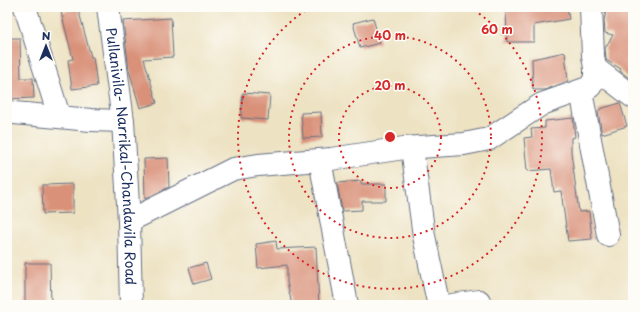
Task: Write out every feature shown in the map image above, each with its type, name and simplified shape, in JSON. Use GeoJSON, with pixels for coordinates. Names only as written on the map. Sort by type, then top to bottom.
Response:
{"type":"FeatureCollection","features":[{"type":"Feature","properties":{"kind":"street"},"geometry":{"type":"LineString","coordinates":[[25,7],[59,116]]}},
{"type":"Feature","properties":{"kind":"street","name":"Pullanivila- Narrikal-Chandavila Road"},"geometry":{"type":"LineString","coordinates":[[108,7],[123,121],[129,221],[131,305]]}},
{"type":"Feature","properties":{"kind":"street"},"geometry":{"type":"LineString","coordinates":[[129,221],[233,169],[412,148],[464,144],[489,139],[542,104],[590,87],[595,78],[591,7]]}},
{"type":"Feature","properties":{"kind":"street"},"geometry":{"type":"LineString","coordinates":[[595,68],[633,97]]}},
{"type":"Feature","properties":{"kind":"street"},"geometry":{"type":"LineString","coordinates":[[581,91],[608,235]]}},
{"type":"Feature","properties":{"kind":"street"},"geometry":{"type":"LineString","coordinates":[[7,111],[91,120],[123,121]]}},
{"type":"Feature","properties":{"kind":"street"},"geometry":{"type":"LineString","coordinates":[[412,148],[424,236],[438,302],[444,305]]}},
{"type":"Feature","properties":{"kind":"street"},"geometry":{"type":"LineString","coordinates":[[320,160],[347,305]]}},
{"type":"Feature","properties":{"kind":"street"},"geometry":{"type":"LineString","coordinates":[[452,305],[480,301]]}},
{"type":"Feature","properties":{"kind":"building"},"geometry":{"type":"Polygon","coordinates":[[[506,7],[567,7],[569,19],[534,25],[534,42],[507,42],[506,7]]]}},
{"type":"Feature","properties":{"kind":"building"},"geometry":{"type":"Polygon","coordinates":[[[607,7],[624,7],[633,9],[633,81],[620,71],[621,69],[606,60],[605,48],[613,35],[605,33],[604,20],[607,7]]]}},
{"type":"Feature","properties":{"kind":"building"},"geometry":{"type":"Polygon","coordinates":[[[78,8],[91,57],[93,57],[97,86],[72,89],[68,60],[73,59],[61,12],[78,8]]]}},
{"type":"Feature","properties":{"kind":"building"},"geometry":{"type":"Polygon","coordinates":[[[171,18],[173,57],[144,59],[157,103],[140,108],[129,70],[123,21],[171,18]]]}},
{"type":"Feature","properties":{"kind":"building"},"geometry":{"type":"Polygon","coordinates":[[[373,18],[380,43],[360,48],[353,23],[373,18]]]}},
{"type":"Feature","properties":{"kind":"building"},"geometry":{"type":"Polygon","coordinates":[[[7,38],[20,38],[21,78],[33,78],[34,98],[7,99],[7,38]]]}},
{"type":"Feature","properties":{"kind":"building"},"geometry":{"type":"Polygon","coordinates":[[[565,52],[568,81],[545,90],[533,90],[532,59],[565,52]]]}},
{"type":"Feature","properties":{"kind":"building"},"geometry":{"type":"Polygon","coordinates":[[[243,93],[270,95],[268,120],[241,118],[243,93]]]}},
{"type":"Feature","properties":{"kind":"building"},"geometry":{"type":"Polygon","coordinates":[[[620,103],[627,126],[602,134],[598,112],[600,109],[620,103]]]}},
{"type":"Feature","properties":{"kind":"building"},"geometry":{"type":"Polygon","coordinates":[[[321,112],[322,137],[303,138],[301,113],[321,112]]]}},
{"type":"Feature","properties":{"kind":"building"},"geometry":{"type":"Polygon","coordinates":[[[573,118],[575,137],[571,138],[571,152],[579,212],[589,211],[592,239],[568,241],[561,191],[554,192],[551,169],[527,171],[524,138],[532,137],[531,129],[545,128],[545,121],[573,118]]]}},
{"type":"Feature","properties":{"kind":"building"},"geometry":{"type":"Polygon","coordinates":[[[168,158],[169,187],[145,199],[144,159],[168,158]]]}},
{"type":"Feature","properties":{"kind":"building"},"geometry":{"type":"Polygon","coordinates":[[[361,181],[361,184],[386,184],[386,201],[362,201],[362,210],[342,211],[337,183],[361,181]]]}},
{"type":"Feature","properties":{"kind":"building"},"geometry":{"type":"Polygon","coordinates":[[[73,184],[73,213],[43,214],[42,185],[73,184]]]}},
{"type":"Feature","properties":{"kind":"building"},"geometry":{"type":"Polygon","coordinates":[[[276,241],[277,249],[316,247],[319,305],[292,305],[287,282],[287,265],[258,268],[256,244],[276,241]]]}},
{"type":"Feature","properties":{"kind":"building"},"geometry":{"type":"Polygon","coordinates":[[[25,263],[50,263],[51,305],[25,305],[25,263]]]}},
{"type":"Feature","properties":{"kind":"building"},"geometry":{"type":"Polygon","coordinates":[[[206,263],[211,279],[194,284],[189,268],[206,263]]]}}]}
